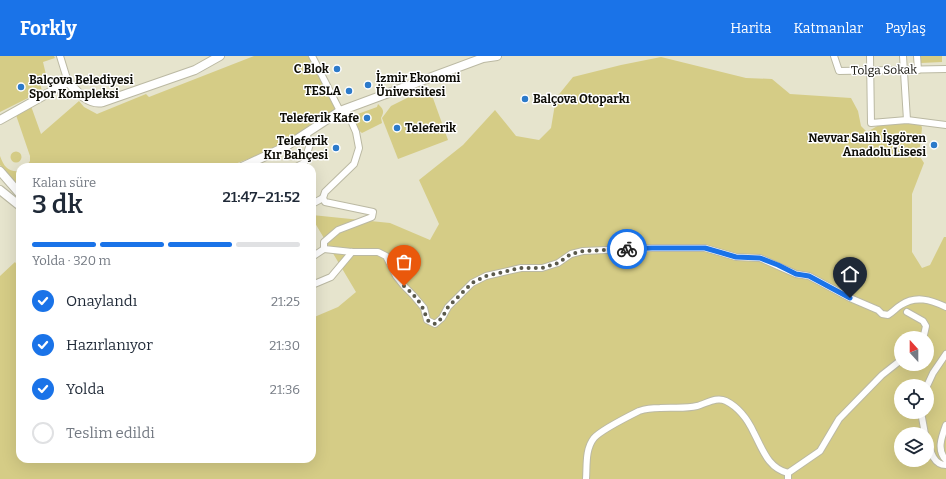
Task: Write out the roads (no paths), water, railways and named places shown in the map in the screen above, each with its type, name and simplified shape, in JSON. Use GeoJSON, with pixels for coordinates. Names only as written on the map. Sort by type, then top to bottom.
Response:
{"type":"FeatureCollection","features":[{"type":"Feature","properties":{"kind":"main road"},"geometry":{"type":"LineString","coordinates":[[0,120],[68,82],[91,102],[98,103],[195,70],[220,56]]}},
{"type":"Feature","properties":{"kind":"main road"},"geometry":{"type":"LineString","coordinates":[[251,163],[285,147],[343,110],[482,57],[497,56]]}},
{"type":"Feature","properties":{"kind":"main road"},"geometry":{"type":"LineString","coordinates":[[0,171],[16,189]]}},
{"type":"Feature","properties":{"kind":"main road"},"geometry":{"type":"LineString","coordinates":[[0,190],[16,203]]}},
{"type":"Feature","properties":{"kind":"street"},"geometry":{"type":"LineString","coordinates":[[60,56],[68,82]]}},
{"type":"Feature","properties":{"kind":"street"},"geometry":{"type":"LineString","coordinates":[[312,56],[356,132],[359,148],[354,164],[325,192],[323,198],[316,202]]}},
{"type":"Feature","properties":{"kind":"street","name":"Tolga Sokak"},"geometry":{"type":"LineString","coordinates":[[834,56],[839,71],[946,69]]}},
{"type":"Feature","properties":{"kind":"street"},"geometry":{"type":"LineString","coordinates":[[870,56],[871,123],[907,120],[946,124]]}},
{"type":"Feature","properties":{"kind":"street"},"geometry":{"type":"LineString","coordinates":[[903,56],[907,120]]}},
{"type":"Feature","properties":{"kind":"street"},"geometry":{"type":"LineString","coordinates":[[917,56],[918,70]]}},
{"type":"Feature","properties":{"kind":"street"},"geometry":{"type":"LineString","coordinates":[[304,163],[310,144],[306,133]]}},
{"type":"Feature","properties":{"kind":"street"},"geometry":{"type":"LineString","coordinates":[[323,198],[325,202],[373,212],[372,217],[338,230],[324,242],[324,249]]}},
{"type":"Feature","properties":{"kind":"street"},"geometry":{"type":"LineString","coordinates":[[316,254],[324,249],[352,252],[378,252],[386,256],[396,276],[424,308],[427,320],[435,324],[442,318],[448,307],[472,283],[486,276],[520,268],[542,268],[558,263],[571,254],[583,251],[652,248],[705,248],[736,257],[760,258],[796,274],[809,276],[850,298],[878,310],[882,314],[888,315],[902,304],[912,300],[926,299],[946,307]]}},
{"type":"Feature","properties":{"kind":"street"},"geometry":{"type":"LineString","coordinates":[[316,283],[332,277],[352,252]]}},
{"type":"Feature","properties":{"kind":"street"},"geometry":{"type":"LineString","coordinates":[[907,312],[923,321],[926,326],[925,331]]}},
{"type":"Feature","properties":{"kind":"street"},"geometry":{"type":"LineString","coordinates":[[930,379],[933,372],[946,354]]}},
{"type":"Feature","properties":{"kind":"street"},"geometry":{"type":"LineString","coordinates":[[586,479],[587,453],[594,438],[605,430],[640,411],[660,408],[697,406],[713,400],[724,400],[743,415],[754,431],[764,455],[771,464],[783,471],[788,476],[820,451],[843,414],[882,375],[894,366]]}},
{"type":"Feature","properties":{"kind":"street"},"geometry":{"type":"LineString","coordinates":[[946,425],[939,448],[946,460]]}},
{"type":"Feature","properties":{"kind":"street"},"geometry":{"type":"LineString","coordinates":[[934,458],[936,461],[944,466],[946,465]]}},
{"type":"Feature","properties":{"kind":"place","name":"C Blok"},"geometry":{"type":"Point","coordinates":[337,69]}},
{"type":"Feature","properties":{"kind":"place","name":"İzmir Ekonomi Üniversitesi"},"geometry":{"type":"Point","coordinates":[368,85]}},
{"type":"Feature","properties":{"kind":"place","name":"Balçova Belediyesi Spor Kompleksi"},"geometry":{"type":"Point","coordinates":[21,87]}},
{"type":"Feature","properties":{"kind":"place","name":"TESLA"},"geometry":{"type":"Point","coordinates":[349,91]}},
{"type":"Feature","properties":{"kind":"place","name":"Balçova Otoparkı"},"geometry":{"type":"Point","coordinates":[525,99]}},
{"type":"Feature","properties":{"kind":"place","name":"Teleferik Kafe"},"geometry":{"type":"Point","coordinates":[367,118]}},
{"type":"Feature","properties":{"kind":"place","name":"Teleferik"},"geometry":{"type":"Point","coordinates":[397,128]}},
{"type":"Feature","properties":{"kind":"place","name":"Nevvar Salih İşgören Anadolu Lisesi"},"geometry":{"type":"Point","coordinates":[934,145]}},
{"type":"Feature","properties":{"kind":"place","name":"Teleferik Kır Bahçesi"},"geometry":{"type":"Point","coordinates":[336,148]}}]}
